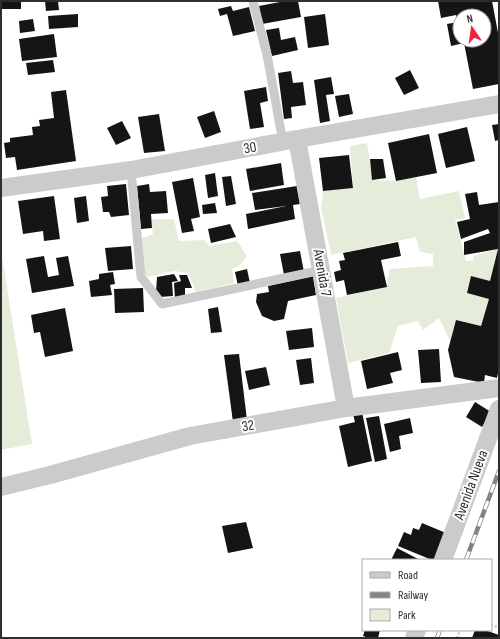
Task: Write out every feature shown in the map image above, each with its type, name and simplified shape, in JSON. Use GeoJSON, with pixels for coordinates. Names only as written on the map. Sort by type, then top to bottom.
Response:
{"type":"FeatureCollection","features":[{"type":"Feature","properties":{"kind":"street","name":"30"},"geometry":{"type":"LineString","coordinates":[[1,188],[131,170],[290,140],[499,104]]}},
{"type":"Feature","properties":{"kind":"street","name":"Avenida 7"},"geometry":{"type":"LineString","coordinates":[[290,140],[322,270],[346,408]]}},
{"type":"Feature","properties":{"kind":"street","name":"32"},"geometry":{"type":"LineString","coordinates":[[1,487],[190,436],[346,408],[499,388]]}},
{"type":"Feature","properties":{"kind":"street","name":"Avenida Nueva"},"geometry":{"type":"LineString","coordinates":[[443,559],[499,409]]}},
{"type":"Feature","properties":{"kind":"lane"},"geometry":{"type":"LineString","coordinates":[[253,1],[290,140]]}},
{"type":"Feature","properties":{"kind":"lane"},"geometry":{"type":"LineString","coordinates":[[131,170],[141,278],[162,304],[322,270]]}},
{"type":"Feature","properties":{"kind":"green space"},"geometry":{"type":"Polygon","coordinates":[[[367,143],[373,180],[396,181],[416,177],[420,199],[459,191],[465,218],[455,220],[466,261],[474,260],[473,256],[498,249],[490,281],[471,276],[467,293],[489,299],[481,326],[456,320],[450,341],[439,318],[423,330],[418,321],[398,326],[389,353],[348,363],[336,298],[386,287],[390,269],[433,266],[433,254],[420,252],[416,237],[331,255],[321,208],[323,191],[353,188],[350,146],[367,143]]]}},
{"type":"Feature","properties":{"kind":"green space"},"geometry":{"type":"Polygon","coordinates":[[[151,219],[174,219],[179,241],[205,240],[209,246],[237,241],[247,256],[240,265],[232,269],[234,283],[196,292],[188,273],[174,271],[147,277],[144,271],[140,239],[153,234],[151,219]]]}},
{"type":"Feature","properties":{"kind":"green space"},"geometry":{"type":"Polygon","coordinates":[[[1,250],[32,444],[1,450],[1,250]]]}},
{"type":"Feature","properties":{"kind":"building"},"geometry":{"type":"Polygon","coordinates":[[[1,1],[21,1],[21,9],[1,9],[1,1]]]}},
{"type":"Feature","properties":{"kind":"building"},"geometry":{"type":"Polygon","coordinates":[[[45,1],[58,1],[59,10],[46,11],[45,1]]]}},
{"type":"Feature","properties":{"kind":"building"},"geometry":{"type":"Polygon","coordinates":[[[285,1],[298,1],[301,17],[262,24],[259,6],[285,1]]]}},
{"type":"Feature","properties":{"kind":"building"},"geometry":{"type":"Polygon","coordinates":[[[438,1],[492,1],[499,38],[499,84],[473,89],[465,48],[492,48],[492,8],[452,8],[452,16],[441,18],[438,1]]]}},
{"type":"Feature","properties":{"kind":"building"},"geometry":{"type":"Polygon","coordinates":[[[231,6],[233,11],[249,7],[255,31],[233,36],[227,14],[220,16],[218,9],[231,6]]]}},
{"type":"Feature","properties":{"kind":"building"},"geometry":{"type":"Polygon","coordinates":[[[78,14],[78,27],[49,29],[48,16],[78,14]]]}},
{"type":"Feature","properties":{"kind":"building"},"geometry":{"type":"Polygon","coordinates":[[[325,14],[329,45],[308,48],[304,17],[325,14]]]}},
{"type":"Feature","properties":{"kind":"building"},"geometry":{"type":"Polygon","coordinates":[[[33,19],[35,31],[20,33],[19,21],[33,19]]]}},
{"type":"Feature","properties":{"kind":"building"},"geometry":{"type":"Polygon","coordinates":[[[452,23],[451,46],[447,24],[452,23]]]}},
{"type":"Feature","properties":{"kind":"building"},"geometry":{"type":"Polygon","coordinates":[[[279,28],[281,40],[295,37],[298,50],[272,56],[266,30],[279,28]]]}},
{"type":"Feature","properties":{"kind":"building"},"geometry":{"type":"Polygon","coordinates":[[[54,34],[57,57],[22,61],[19,39],[54,34]]]}},
{"type":"Feature","properties":{"kind":"building"},"geometry":{"type":"Polygon","coordinates":[[[53,60],[55,72],[28,75],[26,63],[53,60]]]}},
{"type":"Feature","properties":{"kind":"building"},"geometry":{"type":"Polygon","coordinates":[[[410,70],[419,88],[404,95],[395,78],[410,70]]]}},
{"type":"Feature","properties":{"kind":"building"},"geometry":{"type":"Polygon","coordinates":[[[291,71],[293,83],[303,82],[306,105],[291,107],[292,118],[284,119],[278,73],[291,71]]]}},
{"type":"Feature","properties":{"kind":"building"},"geometry":{"type":"Polygon","coordinates":[[[331,77],[334,94],[326,95],[330,121],[320,123],[314,80],[331,77]]]}},
{"type":"Feature","properties":{"kind":"building"},"geometry":{"type":"Polygon","coordinates":[[[266,87],[268,101],[260,103],[264,127],[250,129],[244,91],[266,87]]]}},
{"type":"Feature","properties":{"kind":"building"},"geometry":{"type":"Polygon","coordinates":[[[66,90],[76,161],[17,170],[15,157],[6,158],[4,143],[10,142],[10,138],[33,135],[32,127],[40,126],[39,120],[54,118],[51,92],[66,90]]]}},
{"type":"Feature","properties":{"kind":"building"},"geometry":{"type":"Polygon","coordinates":[[[349,94],[353,114],[339,117],[335,96],[349,94]]]}},
{"type":"Feature","properties":{"kind":"building"},"geometry":{"type":"Polygon","coordinates":[[[214,111],[221,132],[205,138],[197,117],[214,111]]]}},
{"type":"Feature","properties":{"kind":"building"},"geometry":{"type":"Polygon","coordinates":[[[159,114],[165,151],[144,153],[138,117],[159,114]]]}},
{"type":"Feature","properties":{"kind":"building"},"geometry":{"type":"Polygon","coordinates":[[[122,121],[131,138],[116,145],[107,128],[122,121]]]}},
{"type":"Feature","properties":{"kind":"building"},"geometry":{"type":"Polygon","coordinates":[[[499,124],[499,140],[495,141],[492,125],[499,124]]]}},
{"type":"Feature","properties":{"kind":"building"},"geometry":{"type":"Polygon","coordinates":[[[467,127],[475,161],[446,168],[438,134],[467,127]]]}},
{"type":"Feature","properties":{"kind":"building"},"geometry":{"type":"Polygon","coordinates":[[[429,134],[437,173],[396,181],[388,143],[429,134]]]}},
{"type":"Feature","properties":{"kind":"building"},"geometry":{"type":"Polygon","coordinates":[[[349,155],[353,188],[323,191],[319,158],[349,155]]]}},
{"type":"Feature","properties":{"kind":"building"},"geometry":{"type":"Polygon","coordinates":[[[370,159],[383,159],[386,178],[372,180],[370,159]]]}},
{"type":"Feature","properties":{"kind":"building"},"geometry":{"type":"Polygon","coordinates":[[[281,163],[284,185],[250,191],[246,169],[281,163]]]}},
{"type":"Feature","properties":{"kind":"building"},"geometry":{"type":"Polygon","coordinates":[[[215,173],[218,196],[208,198],[205,175],[215,173]]]}},
{"type":"Feature","properties":{"kind":"building"},"geometry":{"type":"Polygon","coordinates":[[[231,176],[236,204],[226,206],[222,177],[231,176]]]}},
{"type":"Feature","properties":{"kind":"building"},"geometry":{"type":"Polygon","coordinates":[[[193,178],[200,217],[191,219],[194,231],[182,233],[172,182],[193,178]]]}},
{"type":"Feature","properties":{"kind":"building"},"geometry":{"type":"Polygon","coordinates":[[[126,184],[129,215],[111,217],[109,212],[103,212],[101,197],[108,196],[107,186],[126,184]]]}},
{"type":"Feature","properties":{"kind":"building"},"geometry":{"type":"Polygon","coordinates":[[[149,184],[150,192],[166,191],[168,213],[151,214],[152,228],[141,229],[137,186],[149,184]]]}},
{"type":"Feature","properties":{"kind":"building"},"geometry":{"type":"Polygon","coordinates":[[[297,186],[300,204],[293,205],[295,219],[248,229],[246,214],[286,206],[255,210],[252,193],[297,186]]]}},
{"type":"Feature","properties":{"kind":"building"},"geometry":{"type":"Polygon","coordinates":[[[477,192],[479,205],[499,202],[499,368],[497,378],[485,375],[484,383],[454,377],[448,350],[456,320],[481,326],[489,299],[467,293],[471,276],[490,281],[498,249],[464,255],[464,242],[490,233],[488,229],[461,239],[457,222],[470,219],[465,194],[477,192]]]}},
{"type":"Feature","properties":{"kind":"building"},"geometry":{"type":"Polygon","coordinates":[[[54,196],[60,239],[44,241],[43,231],[23,234],[18,201],[54,196]]]}},
{"type":"Feature","properties":{"kind":"building"},"geometry":{"type":"Polygon","coordinates":[[[86,196],[89,221],[77,223],[74,198],[86,196]]]}},
{"type":"Feature","properties":{"kind":"building"},"geometry":{"type":"Polygon","coordinates":[[[215,203],[217,213],[203,214],[202,205],[215,203]]]}},
{"type":"Feature","properties":{"kind":"building"},"geometry":{"type":"Polygon","coordinates":[[[230,224],[236,237],[211,243],[208,229],[230,224]]]}},
{"type":"Feature","properties":{"kind":"building"},"geometry":{"type":"Polygon","coordinates":[[[398,242],[401,256],[381,260],[387,287],[347,295],[344,280],[336,282],[334,272],[341,270],[339,261],[345,260],[343,253],[398,242]]]}},
{"type":"Feature","properties":{"kind":"building"},"geometry":{"type":"Polygon","coordinates":[[[131,246],[133,269],[108,271],[105,248],[131,246]]]}},
{"type":"Feature","properties":{"kind":"building"},"geometry":{"type":"Polygon","coordinates":[[[300,251],[304,272],[284,275],[280,254],[300,251]]]}},
{"type":"Feature","properties":{"kind":"building"},"geometry":{"type":"Polygon","coordinates":[[[44,256],[48,277],[59,275],[56,258],[68,256],[74,286],[32,293],[26,259],[44,256]]]}},
{"type":"Feature","properties":{"kind":"building"},"geometry":{"type":"Polygon","coordinates":[[[247,269],[250,283],[238,286],[235,272],[247,269]]]}},
{"type":"Feature","properties":{"kind":"building"},"geometry":{"type":"Polygon","coordinates":[[[113,272],[115,284],[110,285],[112,295],[91,297],[89,281],[99,279],[99,274],[113,272]]]}},
{"type":"Feature","properties":{"kind":"building"},"geometry":{"type":"Polygon","coordinates":[[[174,274],[178,281],[172,282],[173,296],[160,297],[156,292],[157,277],[174,274]]]}},
{"type":"Feature","properties":{"kind":"building"},"geometry":{"type":"Polygon","coordinates":[[[179,275],[187,275],[192,288],[185,288],[185,297],[175,299],[174,283],[181,281],[179,275]]]}},
{"type":"Feature","properties":{"kind":"building"},"geometry":{"type":"Polygon","coordinates":[[[313,276],[316,295],[288,301],[284,319],[274,321],[262,316],[256,302],[257,294],[269,292],[268,286],[313,276]]]}},
{"type":"Feature","properties":{"kind":"building"},"geometry":{"type":"Polygon","coordinates":[[[143,288],[144,312],[115,313],[114,289],[143,288]]]}},
{"type":"Feature","properties":{"kind":"building"},"geometry":{"type":"Polygon","coordinates":[[[218,307],[222,332],[211,333],[208,309],[218,307]]]}},
{"type":"Feature","properties":{"kind":"building"},"geometry":{"type":"Polygon","coordinates":[[[65,308],[73,351],[45,357],[40,332],[34,333],[31,315],[65,308]]]}},
{"type":"Feature","properties":{"kind":"building"},"geometry":{"type":"Polygon","coordinates":[[[312,328],[314,347],[289,350],[286,331],[312,328]]]}},
{"type":"Feature","properties":{"kind":"building"},"geometry":{"type":"Polygon","coordinates":[[[439,349],[441,382],[421,383],[418,350],[439,349]]]}},
{"type":"Feature","properties":{"kind":"building"},"geometry":{"type":"Polygon","coordinates":[[[398,352],[402,370],[390,373],[393,383],[367,389],[361,361],[398,352]]]}},
{"type":"Feature","properties":{"kind":"building"},"geometry":{"type":"Polygon","coordinates":[[[239,354],[247,420],[233,422],[224,355],[239,354]]]}},
{"type":"Feature","properties":{"kind":"building"},"geometry":{"type":"Polygon","coordinates":[[[311,358],[314,383],[300,385],[296,360],[311,358]]]}},
{"type":"Feature","properties":{"kind":"building"},"geometry":{"type":"Polygon","coordinates":[[[266,367],[270,385],[249,390],[245,371],[266,367]]]}},
{"type":"Feature","properties":{"kind":"building"},"geometry":{"type":"Polygon","coordinates":[[[475,402],[491,412],[482,427],[466,417],[475,402]]]}},
{"type":"Feature","properties":{"kind":"building"},"geometry":{"type":"Polygon","coordinates":[[[362,412],[372,461],[348,467],[339,426],[355,422],[353,414],[362,412]]]}},
{"type":"Feature","properties":{"kind":"building"},"geometry":{"type":"Polygon","coordinates":[[[379,416],[387,459],[375,462],[366,418],[379,416]]]}},
{"type":"Feature","properties":{"kind":"building"},"geometry":{"type":"Polygon","coordinates":[[[410,418],[413,433],[399,436],[401,449],[390,452],[384,424],[410,418]]]}},
{"type":"Feature","properties":{"kind":"building"},"geometry":{"type":"Polygon","coordinates":[[[246,522],[253,548],[228,553],[222,526],[246,522]]]}},
{"type":"Feature","properties":{"kind":"building"},"geometry":{"type":"Polygon","coordinates":[[[422,523],[446,533],[435,559],[430,559],[398,546],[404,532],[411,535],[413,528],[419,530],[422,523]]]}},
{"type":"Feature","properties":{"kind":"building"},"geometry":{"type":"Polygon","coordinates":[[[397,548],[418,559],[392,559],[397,548]]]}},
{"type":"Feature","properties":{"kind":"building"},"geometry":{"type":"Polygon","coordinates":[[[365,631],[380,631],[378,638],[363,636],[365,631]]]}},
{"type":"Feature","properties":{"kind":"building"},"geometry":{"type":"Polygon","coordinates":[[[475,631],[488,631],[499,635],[499,638],[472,638],[475,631]]]}},
{"type":"Feature","properties":{"kind":"railway"},"geometry":{"type":"LineString","coordinates":[[466,559],[499,471]]}},
{"type":"Feature","properties":{"kind":"railway"},"geometry":{"type":"LineString","coordinates":[[437,638],[440,631]]}}]}
